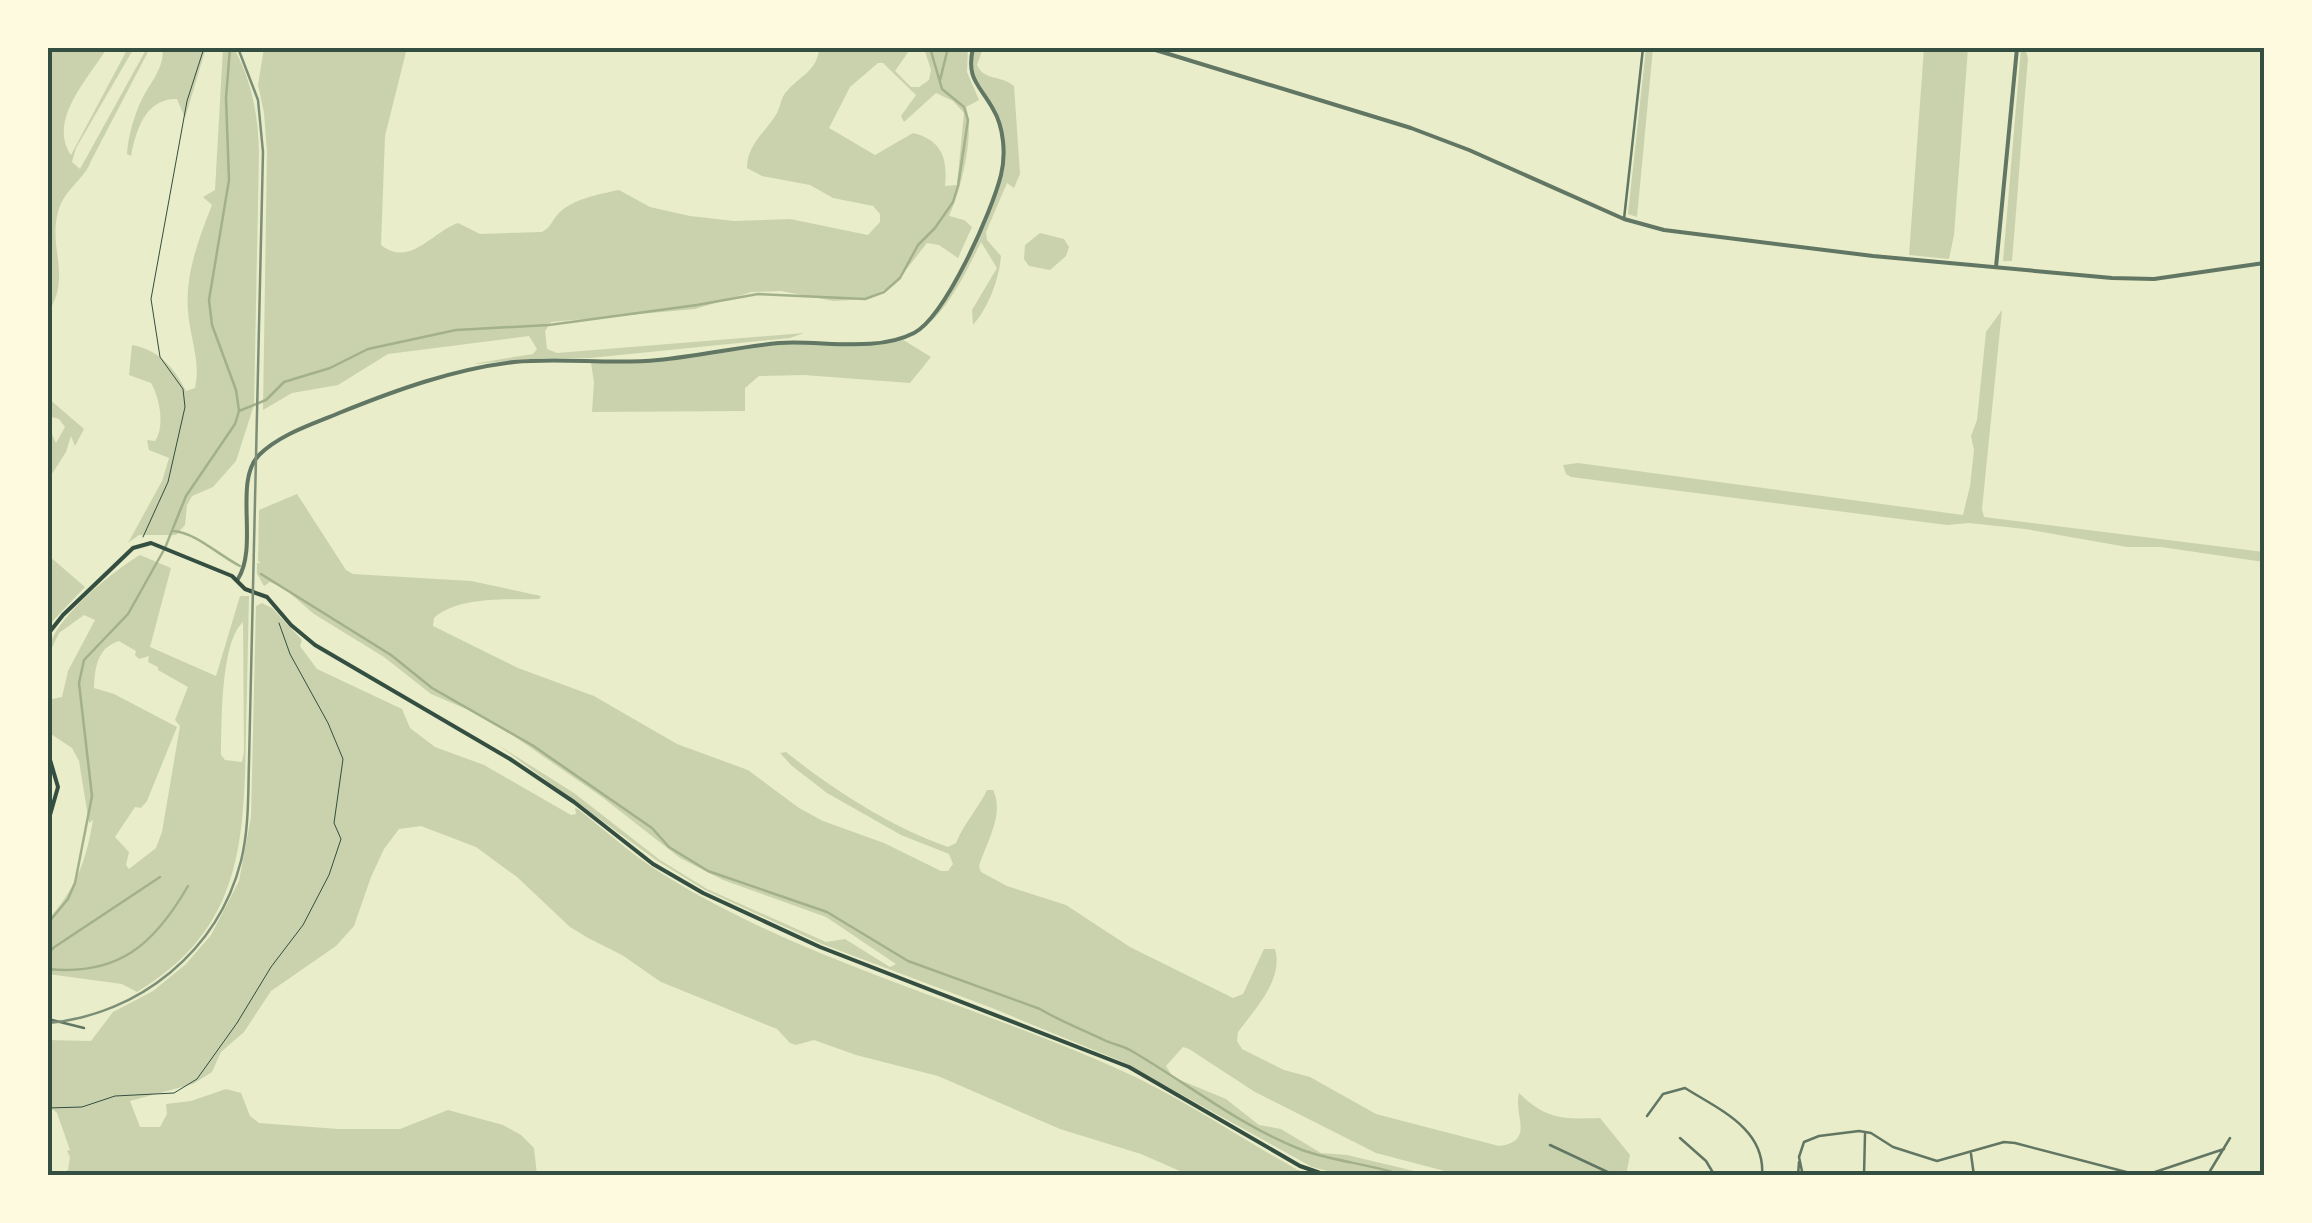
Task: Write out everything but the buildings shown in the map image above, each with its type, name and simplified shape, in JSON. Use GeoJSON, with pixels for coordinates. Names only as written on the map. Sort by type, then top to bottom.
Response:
{"type":"FeatureCollection","features":[{"type":"Feature","properties":{"kind":"main road"},"geometry":{"type":"LineString","coordinates":[[48,634],[63,614],[139,544],[160,546],[238,579],[245,589],[267,597],[315,645],[510,759],[654,864],[704,893],[820,947],[1129,1066],[1276,1153],[1329,1176]]}},
{"type":"Feature","properties":{"kind":"main road"},"geometry":{"type":"LineString","coordinates":[[48,753],[58,788],[48,822]]}},
{"type":"Feature","properties":{"kind":"street"},"geometry":{"type":"LineString","coordinates":[[238,579],[247,557],[253,462],[280,440],[381,396],[451,374],[515,362],[657,360],[778,343],[879,342],[918,331],[956,280],[1001,176],[1002,132],[995,112],[975,83],[970,68],[973,48]]}},
{"type":"Feature","properties":{"kind":"street"},"geometry":{"type":"LineString","coordinates":[[1149,48],[1411,128],[1624,219],[1664,230],[1996,268],[2154,280],[2264,263]]}},
{"type":"Feature","properties":{"kind":"street"},"geometry":{"type":"LineString","coordinates":[[1624,219],[1642,48]]}},
{"type":"Feature","properties":{"kind":"street"},"geometry":{"type":"LineString","coordinates":[[1996,268],[2016,48]]}},
{"type":"Feature","properties":{"kind":"street"},"geometry":{"type":"LineString","coordinates":[[48,1019],[84,1028]]}},
{"type":"Feature","properties":{"kind":"street"},"geometry":{"type":"LineString","coordinates":[[1647,1116],[1662,1094],[1685,1088],[1748,1131],[1764,1155],[1762,1176]]}},
{"type":"Feature","properties":{"kind":"street"},"geometry":{"type":"LineString","coordinates":[[1864,1176],[1865,1132]]}},
{"type":"Feature","properties":{"kind":"street"},"geometry":{"type":"LineString","coordinates":[[1800,1176],[1802,1146],[1812,1137],[1865,1132],[1894,1147],[1937,1161],[2015,1142],[2123,1173],[2145,1174],[2224,1148]]}},
{"type":"Feature","properties":{"kind":"street"},"geometry":{"type":"LineString","coordinates":[[1680,1138],[1715,1176]]}},
{"type":"Feature","properties":{"kind":"street"},"geometry":{"type":"LineString","coordinates":[[2207,1176],[2230,1138]]}},
{"type":"Feature","properties":{"kind":"street"},"geometry":{"type":"LineString","coordinates":[[1550,1145],[1616,1176]]}},
{"type":"Feature","properties":{"kind":"street"},"geometry":{"type":"LineString","coordinates":[[1971,1152],[1974,1176]]}},
{"type":"Feature","properties":{"kind":"path"},"geometry":{"type":"LineString","coordinates":[[139,544],[168,482],[184,407],[183,389],[160,357],[151,299],[187,101],[204,48]]}},
{"type":"Feature","properties":{"kind":"path"},"geometry":{"type":"LineString","coordinates":[[48,1108],[82,1107],[115,1096],[174,1094],[197,1079],[303,925],[338,852],[341,839],[334,822],[343,760],[328,723],[290,654],[279,622],[281,614]]}},
{"type":"Feature","properties":{"kind":"green space"},"geometry":{"type":"Polygon","coordinates":[[[48,48],[107,48],[67,114],[65,142],[71,155],[128,48],[134,48],[76,148],[72,162],[80,169],[150,48],[88,167],[61,204],[56,225],[58,286],[48,313],[48,48]]]}},
{"type":"Feature","properties":{"kind":"green space"},"geometry":{"type":"Polygon","coordinates":[[[162,48],[206,48],[185,118],[177,99],[157,104],[139,127],[131,156],[127,154],[132,126],[160,68],[162,48]]]}},
{"type":"Feature","properties":{"kind":"green space"},"geometry":{"type":"Polygon","coordinates":[[[223,48],[234,48],[245,73],[258,138],[254,405],[236,461],[213,487],[192,496],[185,525],[176,535],[139,535],[128,543],[162,481],[169,458],[149,450],[147,440],[155,441],[160,428],[159,404],[151,383],[129,375],[132,345],[165,361],[186,391],[195,388],[197,369],[188,311],[189,283],[212,205],[203,197],[215,190],[223,48]]]}},
{"type":"Feature","properties":{"kind":"green space"},"geometry":{"type":"Polygon","coordinates":[[[264,48],[407,48],[385,136],[381,245],[392,251],[411,251],[458,223],[480,234],[542,232],[571,204],[619,190],[650,207],[690,216],[734,221],[790,219],[868,235],[880,222],[880,214],[873,206],[833,198],[810,185],[762,176],[747,168],[754,145],[777,113],[785,93],[812,67],[819,48],[911,48],[895,71],[911,87],[919,87],[929,80],[931,70],[924,48],[968,48],[967,72],[979,100],[966,107],[969,132],[965,162],[949,216],[972,227],[958,258],[939,245],[927,243],[894,285],[865,299],[834,301],[781,291],[752,292],[695,309],[551,322],[545,331],[547,349],[557,353],[804,333],[790,338],[590,358],[472,364],[533,354],[537,349],[529,336],[388,354],[338,385],[292,393],[263,410],[267,152],[258,85],[264,48]],[[883,63],[850,87],[829,128],[875,155],[913,133],[923,136],[941,151],[945,186],[957,185],[964,113],[953,101],[936,93],[904,122],[901,116],[916,95],[883,63]]]}},
{"type":"Feature","properties":{"kind":"green space"},"geometry":{"type":"Polygon","coordinates":[[[973,48],[983,48],[977,65],[980,70],[1014,86],[1020,174],[1014,188],[1007,183],[986,232],[987,240],[1001,256],[992,292],[979,318],[973,325],[972,310],[997,268],[981,242],[947,304],[918,331],[964,264],[999,179],[1001,130],[970,68],[973,48]]]}},
{"type":"Feature","properties":{"kind":"green space"},"geometry":{"type":"Polygon","coordinates":[[[1646,48],[1653,48],[1637,217],[1628,214],[1646,48]]]}},
{"type":"Feature","properties":{"kind":"green space"},"geometry":{"type":"Polygon","coordinates":[[[1924,48],[1968,48],[1949,259],[1909,255],[1924,48]]]}},
{"type":"Feature","properties":{"kind":"green space"},"geometry":{"type":"Polygon","coordinates":[[[2021,48],[2025,48],[2028,58],[2012,261],[2003,261],[2021,48]]]}},
{"type":"Feature","properties":{"kind":"green space"},"geometry":{"type":"Polygon","coordinates":[[[1040,233],[1064,239],[1069,247],[1066,256],[1050,270],[1029,266],[1024,259],[1025,245],[1040,233]]]}},
{"type":"Feature","properties":{"kind":"green space"},"geometry":{"type":"Polygon","coordinates":[[[2002,310],[1984,517],[2264,552],[2264,562],[1566,474],[1563,465],[1578,463],[1963,515],[1970,486],[1974,450],[1971,436],[1977,420],[1986,332],[2002,310]]]}},
{"type":"Feature","properties":{"kind":"green space"},"geometry":{"type":"Polygon","coordinates":[[[900,338],[931,357],[910,383],[804,375],[759,376],[745,388],[745,411],[592,412],[591,363],[657,360],[778,343],[879,342],[900,338]]]}},
{"type":"Feature","properties":{"kind":"green space"},"geometry":{"type":"Polygon","coordinates":[[[48,398],[84,429],[75,446],[71,436],[48,480],[48,425],[56,443],[65,427],[59,419],[48,416],[48,398]]]}},
{"type":"Feature","properties":{"kind":"green space"},"geometry":{"type":"Polygon","coordinates":[[[297,494],[346,570],[353,574],[471,581],[541,596],[456,606],[434,618],[433,626],[518,668],[594,696],[677,744],[748,770],[823,821],[884,843],[941,871],[948,871],[953,864],[949,854],[901,835],[827,793],[780,753],[786,752],[883,818],[948,847],[956,843],[987,790],[993,790],[996,819],[979,866],[981,872],[1007,886],[1066,905],[1130,947],[1233,998],[1243,994],[1264,949],[1275,949],[1272,982],[1238,1032],[1237,1041],[1242,1049],[1284,1070],[1310,1077],[1376,1114],[1499,1146],[1517,1139],[1520,1133],[1519,1093],[1556,1116],[1600,1118],[1630,1155],[1626,1175],[1460,1175],[1376,1153],[1255,1092],[1189,1049],[1183,1047],[1166,1066],[1173,1077],[1226,1099],[1259,1125],[1281,1129],[1321,1153],[1347,1155],[1431,1175],[1343,1175],[1312,1167],[1123,1062],[822,944],[705,890],[656,860],[498,745],[574,793],[660,860],[707,889],[826,942],[845,939],[890,967],[896,964],[826,917],[723,880],[680,858],[602,797],[505,730],[431,694],[384,657],[314,614],[285,589],[270,582],[264,586],[257,574],[257,563],[261,563],[259,510],[297,494]]]}},
{"type":"Feature","properties":{"kind":"green space"},"geometry":{"type":"Polygon","coordinates":[[[48,555],[85,587],[48,626],[48,555]]]}},
{"type":"Feature","properties":{"kind":"green space"},"geometry":{"type":"Polygon","coordinates":[[[140,555],[171,568],[150,647],[216,676],[240,596],[249,596],[243,811],[230,880],[217,911],[198,940],[172,967],[137,992],[122,984],[48,974],[48,920],[78,874],[93,820],[89,823],[79,761],[72,748],[48,732],[48,700],[62,697],[68,671],[95,620],[84,615],[59,633],[48,656],[58,629],[70,614],[140,555]],[[243,622],[235,632],[226,665],[221,755],[225,760],[242,762],[244,752],[243,622]],[[119,641],[102,653],[94,688],[114,694],[177,727],[147,801],[141,808],[135,807],[115,837],[129,852],[129,869],[156,848],[162,832],[180,726],[175,720],[188,687],[158,670],[148,662],[149,656],[139,659],[136,651],[119,641]]]}},
{"type":"Feature","properties":{"kind":"green space"},"geometry":{"type":"Polygon","coordinates":[[[262,603],[272,608],[302,640],[300,646],[317,669],[402,709],[410,728],[435,747],[484,765],[571,815],[578,809],[657,871],[722,908],[833,958],[1118,1069],[1298,1170],[1314,1175],[1189,1175],[1141,1154],[1060,1129],[938,1076],[814,1040],[790,1043],[777,1029],[661,982],[570,927],[517,877],[476,847],[421,826],[399,829],[371,877],[354,926],[336,946],[271,991],[244,1032],[221,1052],[212,1072],[193,1084],[130,1101],[140,1127],[160,1127],[167,1114],[166,1104],[191,1101],[226,1089],[241,1093],[250,1116],[259,1123],[400,1129],[448,1110],[503,1125],[521,1135],[534,1148],[537,1175],[59,1175],[68,1170],[70,1150],[57,1113],[48,1105],[48,1040],[91,1041],[113,1012],[153,991],[186,964],[211,935],[239,881],[251,817],[256,606],[262,603]]]}},
{"type":"Feature","properties":{"kind":"waterway"},"geometry":{"type":"LineString","coordinates":[[48,923],[68,899],[75,883],[92,796],[79,683],[84,660],[128,614],[165,548],[186,496],[235,424],[239,411],[236,390],[212,325],[209,300],[229,180],[226,98],[230,48]]}},
{"type":"Feature","properties":{"kind":"waterway"},"geometry":{"type":"LineString","coordinates":[[239,411],[266,400],[284,382],[330,368],[368,349],[456,330],[549,325],[758,294],[865,299],[884,292],[900,278],[918,245],[935,228],[953,202],[958,186],[968,120],[964,107],[942,89],[930,48]]}},
{"type":"Feature","properties":{"kind":"waterway"},"geometry":{"type":"LineString","coordinates":[[940,80],[948,48]]}},
{"type":"Feature","properties":{"kind":"waterway"},"geometry":{"type":"LineString","coordinates":[[173,531],[199,540],[240,566]]}},
{"type":"Feature","properties":{"kind":"waterway"},"geometry":{"type":"LineString","coordinates":[[261,574],[391,655],[432,688],[532,745],[652,828],[669,847],[708,871],[827,912],[908,961],[1040,1009],[1127,1048],[1235,1117],[1279,1140],[1315,1154],[1406,1176]]}},
{"type":"Feature","properties":{"kind":"waterway"},"geometry":{"type":"LineString","coordinates":[[48,955],[160,877]]}},
{"type":"Feature","properties":{"kind":"waterway"},"geometry":{"type":"LineString","coordinates":[[48,969],[95,967],[132,952],[162,925],[188,886]]}},
{"type":"Feature","properties":{"kind":"railway"},"geometry":{"type":"LineString","coordinates":[[48,1023],[113,1007],[170,973],[214,923],[230,893],[244,849],[263,152],[258,100],[238,48]]}}]}
